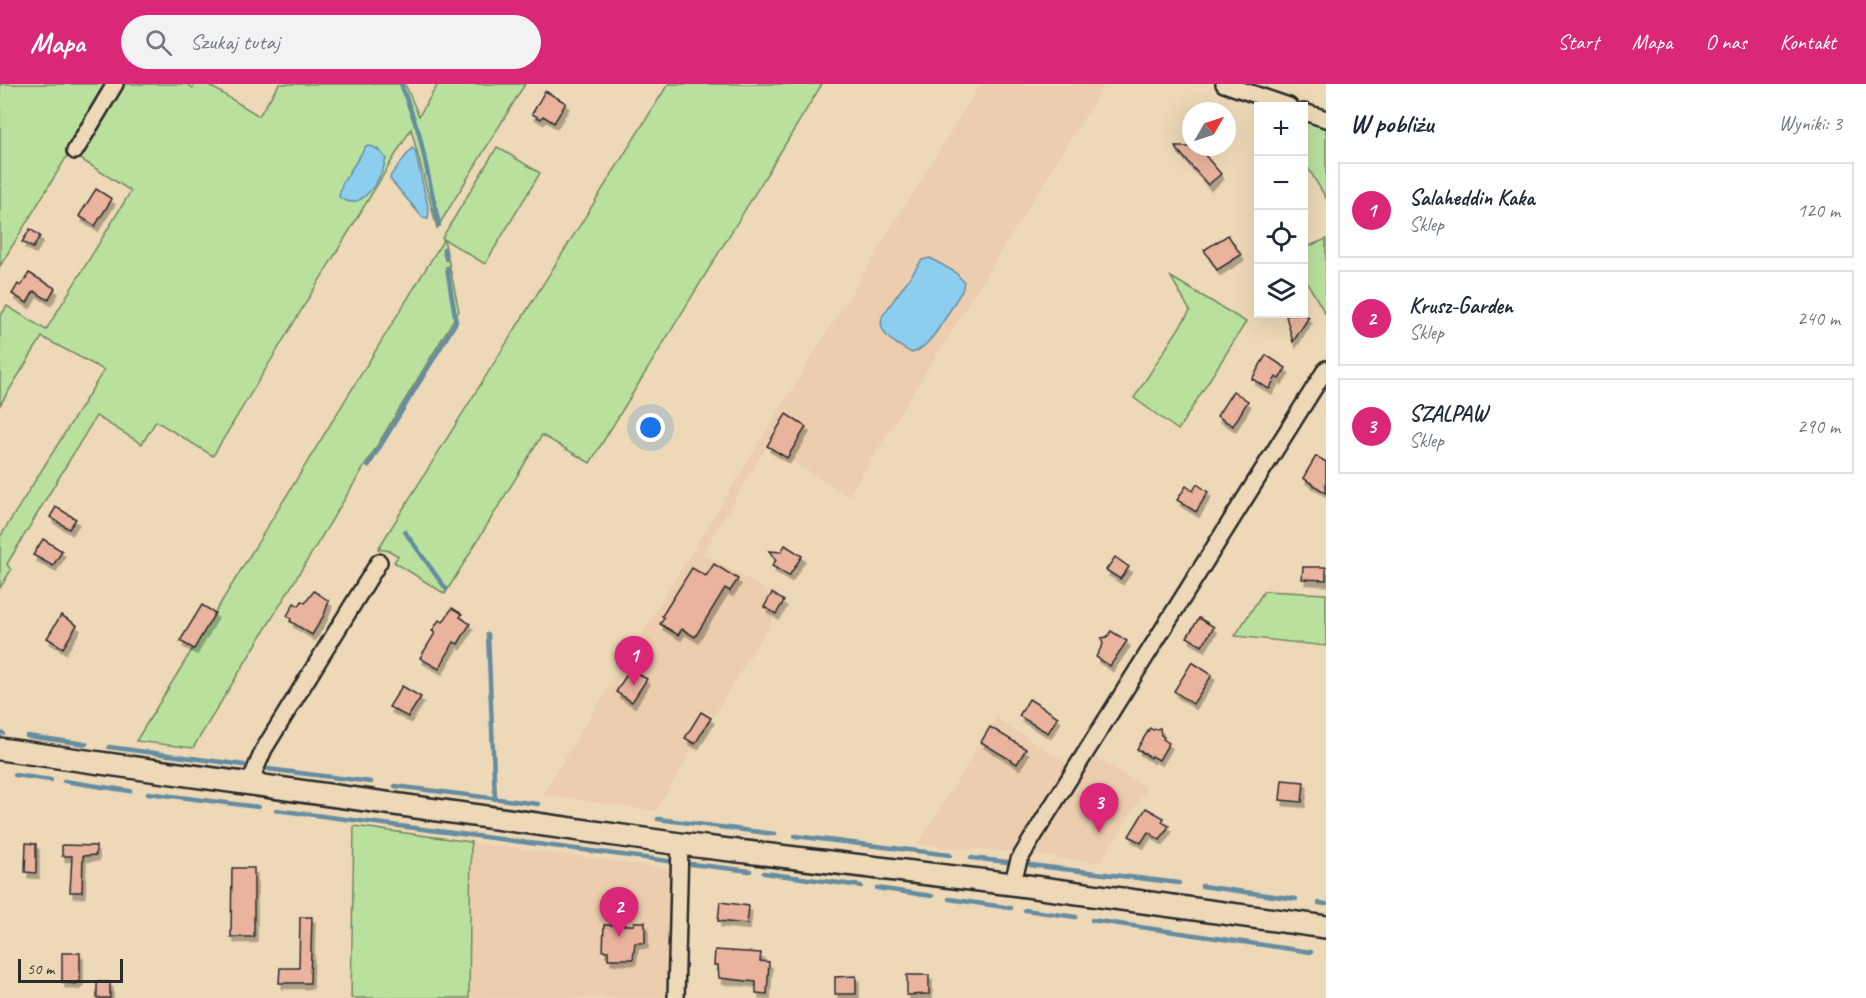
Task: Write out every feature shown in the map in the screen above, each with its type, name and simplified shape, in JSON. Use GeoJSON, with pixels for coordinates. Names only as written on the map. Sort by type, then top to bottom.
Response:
{"type":"FeatureCollection","features":[{"type":"Feature","properties":{"kind":"street"},"geometry":{"type":"LineString","coordinates":[[75,151],[115,84]]}},
{"type":"Feature","properties":{"kind":"street"},"geometry":{"type":"LineString","coordinates":[[1224,84],[1277,102]]}},
{"type":"Feature","properties":{"kind":"street"},"geometry":{"type":"LineString","coordinates":[[1308,113],[1326,119]]}},
{"type":"Feature","properties":{"kind":"street"},"geometry":{"type":"LineString","coordinates":[[1012,884],[1019,860],[1326,369]]}},
{"type":"Feature","properties":{"kind":"street"},"geometry":{"type":"LineString","coordinates":[[249,783],[264,749],[379,562]]}},
{"type":"Feature","properties":{"kind":"street"},"geometry":{"type":"LineString","coordinates":[[0,749],[680,844],[1012,884],[1326,927]]}},
{"type":"Feature","properties":{"kind":"street"},"geometry":{"type":"LineString","coordinates":[[676,998],[680,844]]}},
{"type":"Feature","properties":{"kind":"shaded area"},"geometry":{"type":"Polygon","coordinates":[[[980,84],[1105,84],[849,496],[767,446],[703,553],[784,601],[656,811],[542,795],[980,84]]]}},
{"type":"Feature","properties":{"kind":"shaded area"},"geometry":{"type":"Polygon","coordinates":[[[996,718],[1067,763],[1011,852],[917,845],[996,718]]]}},
{"type":"Feature","properties":{"kind":"shaded area"},"geometry":{"type":"Polygon","coordinates":[[[1094,756],[1147,788],[1100,863],[1032,855],[1094,756]]]}},
{"type":"Feature","properties":{"kind":"shaded area"},"geometry":{"type":"Polygon","coordinates":[[[471,842],[671,869],[669,998],[469,998],[471,842]]]}},
{"type":"Feature","properties":{"kind":"green space"},"geometry":{"type":"Polygon","coordinates":[[[0,84],[111,84],[0,266],[0,84]]]}},
{"type":"Feature","properties":{"kind":"green space"},"geometry":{"type":"Polygon","coordinates":[[[121,84],[187,84],[193,88],[195,84],[207,84],[259,116],[279,84],[405,84],[419,116],[438,84],[525,84],[437,228],[411,129],[213,456],[156,421],[142,444],[96,416],[7,564],[11,570],[0,588],[0,537],[104,370],[42,337],[0,405],[0,317],[7,306],[46,330],[131,191],[76,156],[121,84]]]}},
{"type":"Feature","properties":{"kind":"green space"},"geometry":{"type":"Polygon","coordinates":[[[668,84],[822,84],[590,463],[542,435],[445,594],[394,562],[398,556],[390,551],[378,549],[668,84]]]}},
{"type":"Feature","properties":{"kind":"green space"},"geometry":{"type":"Polygon","coordinates":[[[1308,122],[1326,128],[1326,198],[1308,168],[1308,122]]]}},
{"type":"Feature","properties":{"kind":"green space"},"geometry":{"type":"Polygon","coordinates":[[[497,147],[540,173],[485,264],[442,238],[497,147]]]}},
{"type":"Feature","properties":{"kind":"green space"},"geometry":{"type":"Polygon","coordinates":[[[444,239],[459,311],[193,748],[136,741],[441,244],[444,239]]]}},
{"type":"Feature","properties":{"kind":"green space"},"geometry":{"type":"Polygon","coordinates":[[[1326,239],[1326,315],[1308,284],[1308,246],[1326,239]]]}},
{"type":"Feature","properties":{"kind":"green space"},"geometry":{"type":"Polygon","coordinates":[[[1171,277],[1246,322],[1178,430],[1134,398],[1190,311],[1171,277]]]}},
{"type":"Feature","properties":{"kind":"green space"},"geometry":{"type":"Polygon","coordinates":[[[1264,591],[1326,594],[1326,646],[1235,636],[1264,591]]]}},
{"type":"Feature","properties":{"kind":"green space"},"geometry":{"type":"Polygon","coordinates":[[[354,826],[471,842],[469,998],[351,998],[354,826]]]}},
{"type":"Feature","properties":{"kind":"water"},"geometry":{"type":"Polygon","coordinates":[[[366,146],[382,153],[386,159],[384,167],[370,192],[363,198],[347,201],[339,197],[342,184],[366,146]]]}},
{"type":"Feature","properties":{"kind":"water"},"geometry":{"type":"Polygon","coordinates":[[[412,148],[415,150],[429,211],[428,219],[423,218],[390,179],[412,148]]]}},
{"type":"Feature","properties":{"kind":"water"},"geometry":{"type":"Polygon","coordinates":[[[930,258],[955,272],[964,282],[962,291],[933,336],[927,344],[912,353],[889,338],[881,322],[883,315],[922,260],[930,258]]]}},
{"type":"Feature","properties":{"kind":"building"},"geometry":{"type":"Polygon","coordinates":[[[545,91],[566,103],[554,123],[543,116],[541,119],[532,114],[545,91]]]}},
{"type":"Feature","properties":{"kind":"building"},"geometry":{"type":"Polygon","coordinates":[[[1175,147],[1182,147],[1182,155],[1175,147]]]}},
{"type":"Feature","properties":{"kind":"building"},"geometry":{"type":"Polygon","coordinates":[[[1183,156],[1206,156],[1221,174],[1208,185],[1183,156]]]}},
{"type":"Feature","properties":{"kind":"building"},"geometry":{"type":"Polygon","coordinates":[[[96,189],[112,199],[95,226],[79,216],[96,189]]]}},
{"type":"Feature","properties":{"kind":"building"},"geometry":{"type":"Polygon","coordinates":[[[30,229],[40,236],[33,248],[22,242],[30,229]]]}},
{"type":"Feature","properties":{"kind":"building"},"geometry":{"type":"Polygon","coordinates":[[[1228,235],[1241,255],[1217,270],[1204,250],[1228,235]]]}},
{"type":"Feature","properties":{"kind":"building"},"geometry":{"type":"Polygon","coordinates":[[[29,273],[55,288],[48,300],[34,291],[27,303],[12,294],[18,284],[21,286],[29,273]]]}},
{"type":"Feature","properties":{"kind":"building"},"geometry":{"type":"Polygon","coordinates":[[[1309,317],[1293,342],[1287,318],[1309,317]]]}},
{"type":"Feature","properties":{"kind":"building"},"geometry":{"type":"Polygon","coordinates":[[[1266,355],[1286,368],[1279,379],[1276,377],[1269,389],[1252,379],[1266,355]]]}},
{"type":"Feature","properties":{"kind":"building"},"geometry":{"type":"Polygon","coordinates":[[[1233,391],[1248,401],[1233,426],[1217,416],[1233,391]]]}},
{"type":"Feature","properties":{"kind":"building"},"geometry":{"type":"Polygon","coordinates":[[[786,414],[806,427],[787,458],[767,446],[786,414]]]}},
{"type":"Feature","properties":{"kind":"building"},"geometry":{"type":"Polygon","coordinates":[[[1316,456],[1326,462],[1326,493],[1303,478],[1316,456]]]}},
{"type":"Feature","properties":{"kind":"building"},"geometry":{"type":"Polygon","coordinates":[[[1197,484],[1208,492],[1196,512],[1177,500],[1186,486],[1193,491],[1197,484]]]}},
{"type":"Feature","properties":{"kind":"building"},"geometry":{"type":"Polygon","coordinates":[[[56,507],[76,519],[69,529],[50,517],[56,507]]]}},
{"type":"Feature","properties":{"kind":"building"},"geometry":{"type":"Polygon","coordinates":[[[43,539],[62,551],[53,566],[33,555],[43,539]]]}},
{"type":"Feature","properties":{"kind":"building"},"geometry":{"type":"Polygon","coordinates":[[[785,545],[802,556],[789,576],[772,566],[776,560],[769,551],[781,552],[785,545]]]}},
{"type":"Feature","properties":{"kind":"building"},"geometry":{"type":"Polygon","coordinates":[[[1115,557],[1129,567],[1120,579],[1106,570],[1115,557]]]}},
{"type":"Feature","properties":{"kind":"building"},"geometry":{"type":"Polygon","coordinates":[[[714,564],[738,579],[730,591],[725,588],[695,637],[682,629],[678,635],[660,624],[664,618],[662,616],[692,568],[706,576],[714,564]]]}},
{"type":"Feature","properties":{"kind":"building"},"geometry":{"type":"Polygon","coordinates":[[[1303,567],[1326,567],[1326,580],[1302,579],[1303,567]]]}},
{"type":"Feature","properties":{"kind":"building"},"geometry":{"type":"Polygon","coordinates":[[[314,591],[329,601],[312,635],[290,621],[291,619],[287,616],[294,603],[299,606],[302,601],[305,603],[314,591]]]}},
{"type":"Feature","properties":{"kind":"building"},"geometry":{"type":"Polygon","coordinates":[[[772,593],[784,601],[776,614],[764,607],[772,593]]]}},
{"type":"Feature","properties":{"kind":"building"},"geometry":{"type":"Polygon","coordinates":[[[202,605],[215,613],[194,649],[180,641],[202,605]]]}},
{"type":"Feature","properties":{"kind":"building"},"geometry":{"type":"Polygon","coordinates":[[[452,608],[462,614],[460,617],[470,624],[458,644],[454,642],[439,669],[420,658],[435,633],[432,631],[439,620],[443,622],[452,608]]]}},
{"type":"Feature","properties":{"kind":"building"},"geometry":{"type":"Polygon","coordinates":[[[61,615],[77,625],[63,648],[47,638],[61,615]]]}},
{"type":"Feature","properties":{"kind":"building"},"geometry":{"type":"Polygon","coordinates":[[[1199,618],[1214,627],[1202,646],[1187,637],[1199,618]]]}},
{"type":"Feature","properties":{"kind":"building"},"geometry":{"type":"Polygon","coordinates":[[[1111,631],[1127,641],[1110,666],[1096,657],[1103,644],[1101,638],[1107,637],[1111,631]]]}},
{"type":"Feature","properties":{"kind":"building"},"geometry":{"type":"Polygon","coordinates":[[[1192,662],[1212,675],[1193,704],[1174,691],[1192,662]]]}},
{"type":"Feature","properties":{"kind":"building"},"geometry":{"type":"Polygon","coordinates":[[[630,669],[647,679],[632,702],[616,692],[630,669]]]}},
{"type":"Feature","properties":{"kind":"building"},"geometry":{"type":"Polygon","coordinates":[[[402,686],[421,697],[408,717],[389,707],[402,686]]]}},
{"type":"Feature","properties":{"kind":"building"},"geometry":{"type":"Polygon","coordinates":[[[1029,699],[1058,717],[1048,733],[1019,716],[1029,699]]]}},
{"type":"Feature","properties":{"kind":"building"},"geometry":{"type":"Polygon","coordinates":[[[701,712],[711,718],[695,744],[685,738],[701,712]]]}},
{"type":"Feature","properties":{"kind":"building"},"geometry":{"type":"Polygon","coordinates":[[[990,727],[1026,749],[1017,764],[981,742],[990,727]]]}},
{"type":"Feature","properties":{"kind":"building"},"geometry":{"type":"Polygon","coordinates":[[[1150,728],[1153,730],[1160,728],[1163,739],[1169,743],[1159,760],[1137,749],[1150,728]]]}},
{"type":"Feature","properties":{"kind":"building"},"geometry":{"type":"Polygon","coordinates":[[[1282,780],[1304,782],[1302,802],[1280,800],[1282,780]]]}},
{"type":"Feature","properties":{"kind":"building"},"geometry":{"type":"Polygon","coordinates":[[[1146,808],[1164,818],[1162,822],[1169,826],[1160,840],[1148,832],[1141,843],[1129,836],[1146,808]]]}},
{"type":"Feature","properties":{"kind":"building"},"geometry":{"type":"Polygon","coordinates":[[[26,843],[36,844],[36,873],[25,872],[26,843]]]}},
{"type":"Feature","properties":{"kind":"building"},"geometry":{"type":"Polygon","coordinates":[[[62,845],[96,846],[96,855],[83,856],[82,892],[70,892],[72,856],[62,856],[62,845]]]}},
{"type":"Feature","properties":{"kind":"building"},"geometry":{"type":"Polygon","coordinates":[[[232,868],[254,868],[254,937],[231,937],[232,868]]]}},
{"type":"Feature","properties":{"kind":"building"},"geometry":{"type":"Polygon","coordinates":[[[720,902],[749,906],[747,924],[718,921],[720,902]]]}},
{"type":"Feature","properties":{"kind":"building"},"geometry":{"type":"Polygon","coordinates":[[[300,917],[312,917],[310,983],[279,983],[280,968],[299,968],[300,917]]]}},
{"type":"Feature","properties":{"kind":"building"},"geometry":{"type":"Polygon","coordinates":[[[634,922],[645,922],[645,943],[635,943],[633,959],[608,959],[608,951],[603,951],[604,925],[634,925],[634,922]]]}},
{"type":"Feature","properties":{"kind":"building"},"geometry":{"type":"Polygon","coordinates":[[[715,950],[761,953],[760,961],[769,962],[767,994],[756,993],[756,982],[719,978],[718,965],[714,965],[715,950]]]}},
{"type":"Feature","properties":{"kind":"building"},"geometry":{"type":"Polygon","coordinates":[[[62,953],[80,953],[80,980],[76,984],[62,982],[62,953]]]}},
{"type":"Feature","properties":{"kind":"building"},"geometry":{"type":"Polygon","coordinates":[[[907,975],[929,975],[929,994],[907,995],[907,975]]]}},
{"type":"Feature","properties":{"kind":"building"},"geometry":{"type":"Polygon","coordinates":[[[856,976],[856,994],[835,994],[835,977],[856,976]]]}},
{"type":"Feature","properties":{"kind":"building"},"geometry":{"type":"Polygon","coordinates":[[[97,982],[110,982],[110,998],[97,998],[97,982]]]}},
{"type":"Feature","properties":{"kind":"waterway"},"geometry":{"type":"LineString","coordinates":[[401,84],[419,133],[439,225]]}},
{"type":"Feature","properties":{"kind":"waterway"},"geometry":{"type":"LineString","coordinates":[[444,249],[446,259]]}},
{"type":"Feature","properties":{"kind":"waterway"},"geometry":{"type":"LineString","coordinates":[[368,466],[456,322],[447,268]]}},
{"type":"Feature","properties":{"kind":"waterway"},"geometry":{"type":"LineString","coordinates":[[405,532],[446,589]]}},
{"type":"Feature","properties":{"kind":"waterway"},"geometry":{"type":"LineString","coordinates":[[488,634],[495,799]]}},
{"type":"Feature","properties":{"kind":"waterway"},"geometry":{"type":"LineString","coordinates":[[27,736],[86,744]]}},
{"type":"Feature","properties":{"kind":"waterway"},"geometry":{"type":"LineString","coordinates":[[109,747],[244,765]]}},
{"type":"Feature","properties":{"kind":"waterway"},"geometry":{"type":"LineString","coordinates":[[268,769],[371,782]]}},
{"type":"Feature","properties":{"kind":"waterway"},"geometry":{"type":"LineString","coordinates":[[15,775],[51,780]]}},
{"type":"Feature","properties":{"kind":"waterway"},"geometry":{"type":"LineString","coordinates":[[64,781],[130,791]]}},
{"type":"Feature","properties":{"kind":"waterway"},"geometry":{"type":"LineString","coordinates":[[395,786],[538,804]]}},
{"type":"Feature","properties":{"kind":"waterway"},"geometry":{"type":"LineString","coordinates":[[148,793],[258,807]]}},
{"type":"Feature","properties":{"kind":"waterway"},"geometry":{"type":"LineString","coordinates":[[276,810],[668,861]]}},
{"type":"Feature","properties":{"kind":"waterway"},"geometry":{"type":"LineString","coordinates":[[658,819],[775,834]]}},
{"type":"Feature","properties":{"kind":"waterway"},"geometry":{"type":"LineString","coordinates":[[795,836],[950,855]]}},
{"type":"Feature","properties":{"kind":"waterway"},"geometry":{"type":"LineString","coordinates":[[971,858],[1007,862]]}},
{"type":"Feature","properties":{"kind":"waterway"},"geometry":{"type":"LineString","coordinates":[[691,864],[750,871]]}},
{"type":"Feature","properties":{"kind":"waterway"},"geometry":{"type":"LineString","coordinates":[[1030,865],[1179,883]]}},
{"type":"Feature","properties":{"kind":"waterway"},"geometry":{"type":"LineString","coordinates":[[764,873],[861,886]]}},
{"type":"Feature","properties":{"kind":"waterway"},"geometry":{"type":"LineString","coordinates":[[1202,886],[1296,899]]}},
{"type":"Feature","properties":{"kind":"waterway"},"geometry":{"type":"LineString","coordinates":[[877,888],[932,896]]}},
{"type":"Feature","properties":{"kind":"waterway"},"geometry":{"type":"LineString","coordinates":[[949,899],[1011,908]]}},
{"type":"Feature","properties":{"kind":"waterway"},"geometry":{"type":"LineString","coordinates":[[1319,903],[1326,904]]}},
{"type":"Feature","properties":{"kind":"waterway"},"geometry":{"type":"LineString","coordinates":[[1025,910],[1076,917]]}},
{"type":"Feature","properties":{"kind":"waterway"},"geometry":{"type":"LineString","coordinates":[[1092,920],[1311,952]]}},
{"type":"Feature","properties":{"kind":"place","name":"Salaheddin Kaka"},"geometry":{"type":"Point","coordinates":[634,686]}},
{"type":"Feature","properties":{"kind":"place","name":"SZALPAW"},"geometry":{"type":"Point","coordinates":[1099,833]}},
{"type":"Feature","properties":{"kind":"place","name":"Krusz-Garden"},"geometry":{"type":"Point","coordinates":[619,937]}}]}
